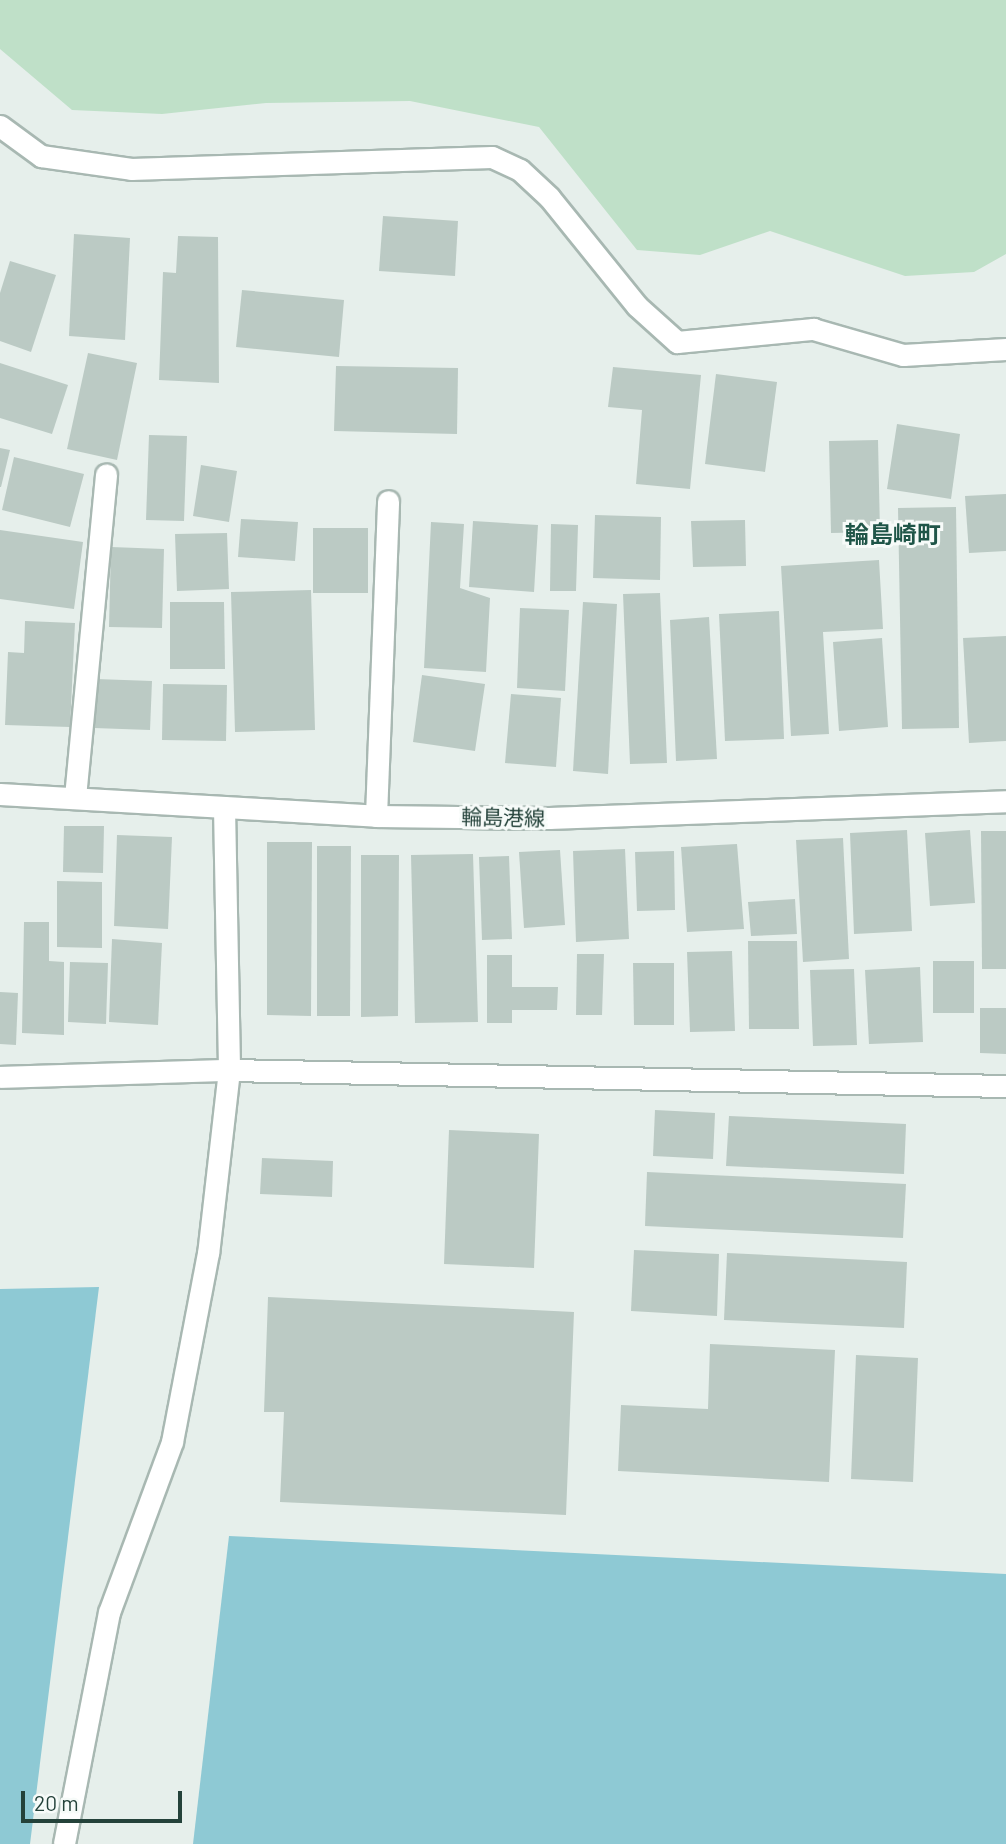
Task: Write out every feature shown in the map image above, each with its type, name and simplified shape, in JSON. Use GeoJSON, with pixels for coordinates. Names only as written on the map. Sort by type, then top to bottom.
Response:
{"type":"FeatureCollection","features":[{"type":"Feature","properties":{"kind":"street"},"geometry":{"type":"LineString","coordinates":[[0,126],[41,156],[131,169],[492,157],[520,170],[549,197],[636,306],[677,342],[813,329],[903,355],[1006,349]]}},
{"type":"Feature","properties":{"kind":"street"},"geometry":{"type":"LineString","coordinates":[[75,797],[106,474]]}},
{"type":"Feature","properties":{"kind":"street"},"geometry":{"type":"LineString","coordinates":[[376,816],[388,501]]}},
{"type":"Feature","properties":{"kind":"street","name":"輪島港線"},"geometry":{"type":"LineString","coordinates":[[0,794],[376,816],[666,817],[930,800],[1006,801]]}},
{"type":"Feature","properties":{"kind":"street"},"geometry":{"type":"LineString","coordinates":[[64,1844],[109,1612],[172,1442],[208,1253],[229,1070],[224,807]]}},
{"type":"Feature","properties":{"kind":"street"},"geometry":{"type":"LineString","coordinates":[[0,1077],[229,1070],[1006,1086]]}},
{"type":"Feature","properties":{"kind":"green space"},"geometry":{"type":"Polygon","coordinates":[[[0,0],[1006,0],[1006,254],[974,272],[905,276],[770,231],[700,255],[637,250],[539,127],[410,101],[266,103],[162,114],[72,110],[0,49],[0,0]]]}},
{"type":"Feature","properties":{"kind":"water"},"geometry":{"type":"Polygon","coordinates":[[[99,1287],[30,1844],[0,1844],[0,1289],[99,1287]]]}},
{"type":"Feature","properties":{"kind":"water"},"geometry":{"type":"Polygon","coordinates":[[[229,1536],[1006,1574],[1006,1844],[193,1844],[229,1536]]]}},
{"type":"Feature","properties":{"kind":"building"},"geometry":{"type":"Polygon","coordinates":[[[383,216],[458,221],[455,276],[379,271],[383,216]]]}},
{"type":"Feature","properties":{"kind":"building"},"geometry":{"type":"Polygon","coordinates":[[[74,234],[130,238],[125,340],[69,336],[74,234]]]}},
{"type":"Feature","properties":{"kind":"building"},"geometry":{"type":"Polygon","coordinates":[[[178,236],[218,237],[219,383],[159,380],[163,272],[176,273],[178,236]]]}},
{"type":"Feature","properties":{"kind":"building"},"geometry":{"type":"Polygon","coordinates":[[[10,261],[56,275],[31,352],[0,341],[0,293],[10,261]]]}},
{"type":"Feature","properties":{"kind":"building"},"geometry":{"type":"Polygon","coordinates":[[[242,290],[344,300],[339,357],[236,347],[242,290]]]}},
{"type":"Feature","properties":{"kind":"building"},"geometry":{"type":"Polygon","coordinates":[[[88,353],[137,363],[117,460],[67,449],[88,353]]]}},
{"type":"Feature","properties":{"kind":"building"},"geometry":{"type":"Polygon","coordinates":[[[0,363],[68,385],[52,434],[0,418],[0,363]]]}},
{"type":"Feature","properties":{"kind":"building"},"geometry":{"type":"Polygon","coordinates":[[[336,366],[458,368],[457,434],[334,431],[336,366]]]}},
{"type":"Feature","properties":{"kind":"building"},"geometry":{"type":"Polygon","coordinates":[[[613,367],[701,375],[690,489],[636,484],[642,410],[608,407],[613,367]]]}},
{"type":"Feature","properties":{"kind":"building"},"geometry":{"type":"Polygon","coordinates":[[[716,374],[777,382],[765,472],[705,464],[716,374]]]}},
{"type":"Feature","properties":{"kind":"building"},"geometry":{"type":"Polygon","coordinates":[[[897,424],[960,434],[951,499],[887,489],[897,424]]]}},
{"type":"Feature","properties":{"kind":"building"},"geometry":{"type":"Polygon","coordinates":[[[149,435],[187,436],[184,521],[146,520],[149,435]]]}},
{"type":"Feature","properties":{"kind":"building"},"geometry":{"type":"Polygon","coordinates":[[[878,440],[880,532],[831,533],[829,441],[878,440]]]}},
{"type":"Feature","properties":{"kind":"building"},"geometry":{"type":"Polygon","coordinates":[[[0,448],[10,450],[1,487],[0,487],[0,448]]]}},
{"type":"Feature","properties":{"kind":"building"},"geometry":{"type":"Polygon","coordinates":[[[14,457],[84,474],[70,527],[2,510],[14,457]]]}},
{"type":"Feature","properties":{"kind":"building"},"geometry":{"type":"Polygon","coordinates":[[[201,465],[237,471],[229,522],[193,516],[201,465]]]}},
{"type":"Feature","properties":{"kind":"building"},"geometry":{"type":"Polygon","coordinates":[[[1006,494],[1006,551],[969,553],[965,496],[1006,494]]]}},
{"type":"Feature","properties":{"kind":"building"},"geometry":{"type":"Polygon","coordinates":[[[956,507],[959,728],[902,729],[898,508],[956,507]]]}},
{"type":"Feature","properties":{"kind":"building"},"geometry":{"type":"Polygon","coordinates":[[[595,515],[661,517],[660,580],[593,578],[595,515]]]}},
{"type":"Feature","properties":{"kind":"building"},"geometry":{"type":"Polygon","coordinates":[[[241,519],[298,522],[295,561],[238,557],[241,519]]]}},
{"type":"Feature","properties":{"kind":"building"},"geometry":{"type":"Polygon","coordinates":[[[745,520],[746,566],[693,567],[691,521],[745,520]]]}},
{"type":"Feature","properties":{"kind":"building"},"geometry":{"type":"Polygon","coordinates":[[[473,521],[538,525],[534,592],[469,587],[473,521]]]}},
{"type":"Feature","properties":{"kind":"building"},"geometry":{"type":"Polygon","coordinates":[[[431,522],[464,524],[460,588],[490,598],[486,672],[424,668],[431,522]]]}},
{"type":"Feature","properties":{"kind":"building"},"geometry":{"type":"Polygon","coordinates":[[[551,524],[578,525],[576,591],[550,591],[551,524]]]}},
{"type":"Feature","properties":{"kind":"building"},"geometry":{"type":"Polygon","coordinates":[[[313,528],[368,528],[368,593],[313,593],[313,528]]]}},
{"type":"Feature","properties":{"kind":"building"},"geometry":{"type":"Polygon","coordinates":[[[0,530],[83,542],[74,609],[0,599],[0,530]]]}},
{"type":"Feature","properties":{"kind":"building"},"geometry":{"type":"Polygon","coordinates":[[[227,533],[229,589],[177,591],[175,534],[227,533]]]}},
{"type":"Feature","properties":{"kind":"building"},"geometry":{"type":"Polygon","coordinates":[[[111,547],[164,549],[162,628],[109,627],[111,547]]]}},
{"type":"Feature","properties":{"kind":"building"},"geometry":{"type":"Polygon","coordinates":[[[879,560],[883,629],[823,632],[829,734],[791,736],[781,566],[879,560]]]}},
{"type":"Feature","properties":{"kind":"building"},"geometry":{"type":"Polygon","coordinates":[[[311,590],[315,730],[235,732],[231,592],[311,590]]]}},
{"type":"Feature","properties":{"kind":"building"},"geometry":{"type":"Polygon","coordinates":[[[660,593],[667,763],[630,764],[623,594],[660,593]]]}},
{"type":"Feature","properties":{"kind":"building"},"geometry":{"type":"Polygon","coordinates":[[[170,602],[224,602],[225,669],[170,669],[170,602]]]}},
{"type":"Feature","properties":{"kind":"building"},"geometry":{"type":"Polygon","coordinates":[[[583,602],[617,604],[608,774],[573,771],[583,602]]]}},
{"type":"Feature","properties":{"kind":"building"},"geometry":{"type":"Polygon","coordinates":[[[520,608],[569,610],[565,691],[517,688],[520,608]]]}},
{"type":"Feature","properties":{"kind":"building"},"geometry":{"type":"Polygon","coordinates":[[[779,611],[784,739],[725,741],[719,614],[779,611]]]}},
{"type":"Feature","properties":{"kind":"building"},"geometry":{"type":"Polygon","coordinates":[[[709,617],[717,759],[676,761],[670,620],[709,617]]]}},
{"type":"Feature","properties":{"kind":"building"},"geometry":{"type":"Polygon","coordinates":[[[25,621],[75,623],[70,727],[5,725],[8,652],[24,653],[25,621]]]}},
{"type":"Feature","properties":{"kind":"building"},"geometry":{"type":"Polygon","coordinates":[[[1006,636],[1006,741],[969,743],[963,638],[1006,636]]]}},
{"type":"Feature","properties":{"kind":"building"},"geometry":{"type":"Polygon","coordinates":[[[882,638],[888,727],[839,731],[833,642],[882,638]]]}},
{"type":"Feature","properties":{"kind":"building"},"geometry":{"type":"Polygon","coordinates":[[[422,675],[485,684],[475,751],[413,742],[422,675]]]}},
{"type":"Feature","properties":{"kind":"building"},"geometry":{"type":"Polygon","coordinates":[[[96,679],[152,681],[150,730],[94,728],[96,679]]]}},
{"type":"Feature","properties":{"kind":"building"},"geometry":{"type":"Polygon","coordinates":[[[163,684],[227,685],[226,741],[162,740],[163,684]]]}},
{"type":"Feature","properties":{"kind":"building"},"geometry":{"type":"Polygon","coordinates":[[[511,694],[561,698],[556,767],[505,763],[511,694]]]}},
{"type":"Feature","properties":{"kind":"building"},"geometry":{"type":"Polygon","coordinates":[[[64,826],[104,826],[103,873],[63,872],[64,826]]]}},
{"type":"Feature","properties":{"kind":"building"},"geometry":{"type":"Polygon","coordinates":[[[907,830],[912,931],[854,934],[850,833],[907,830]]]}},
{"type":"Feature","properties":{"kind":"building"},"geometry":{"type":"Polygon","coordinates":[[[970,830],[975,903],[930,906],[925,833],[970,830]]]}},
{"type":"Feature","properties":{"kind":"building"},"geometry":{"type":"Polygon","coordinates":[[[981,831],[1006,831],[1006,969],[982,969],[981,831]]]}},
{"type":"Feature","properties":{"kind":"building"},"geometry":{"type":"Polygon","coordinates":[[[117,835],[172,837],[168,929],[114,926],[117,835]]]}},
{"type":"Feature","properties":{"kind":"building"},"geometry":{"type":"Polygon","coordinates":[[[843,838],[849,959],[803,962],[796,840],[843,838]]]}},
{"type":"Feature","properties":{"kind":"building"},"geometry":{"type":"Polygon","coordinates":[[[267,842],[312,842],[311,1016],[267,1015],[267,842]]]}},
{"type":"Feature","properties":{"kind":"building"},"geometry":{"type":"Polygon","coordinates":[[[737,844],[744,929],[687,932],[681,847],[737,844]]]}},
{"type":"Feature","properties":{"kind":"building"},"geometry":{"type":"Polygon","coordinates":[[[317,846],[351,846],[350,1016],[317,1016],[317,846]]]}},
{"type":"Feature","properties":{"kind":"building"},"geometry":{"type":"Polygon","coordinates":[[[625,849],[629,939],[576,942],[573,851],[625,849]]]}},
{"type":"Feature","properties":{"kind":"building"},"geometry":{"type":"Polygon","coordinates":[[[560,850],[565,925],[524,928],[519,852],[560,850]]]}},
{"type":"Feature","properties":{"kind":"building"},"geometry":{"type":"Polygon","coordinates":[[[674,851],[675,910],[637,911],[635,852],[674,851]]]}},
{"type":"Feature","properties":{"kind":"building"},"geometry":{"type":"Polygon","coordinates":[[[473,854],[478,1022],[415,1023],[411,855],[473,854]]]}},
{"type":"Feature","properties":{"kind":"building"},"geometry":{"type":"Polygon","coordinates":[[[361,855],[399,855],[398,1016],[361,1017],[361,855]]]}},
{"type":"Feature","properties":{"kind":"building"},"geometry":{"type":"Polygon","coordinates":[[[509,856],[512,939],[482,940],[479,857],[509,856]]]}},
{"type":"Feature","properties":{"kind":"building"},"geometry":{"type":"Polygon","coordinates":[[[57,881],[102,882],[102,948],[57,947],[57,881]]]}},
{"type":"Feature","properties":{"kind":"building"},"geometry":{"type":"Polygon","coordinates":[[[795,899],[797,934],[751,936],[748,902],[795,899]]]}},
{"type":"Feature","properties":{"kind":"building"},"geometry":{"type":"Polygon","coordinates":[[[24,922],[49,922],[49,961],[64,962],[64,1035],[22,1033],[24,922]]]}},
{"type":"Feature","properties":{"kind":"building"},"geometry":{"type":"Polygon","coordinates":[[[112,939],[162,943],[158,1025],[109,1022],[112,939]]]}},
{"type":"Feature","properties":{"kind":"building"},"geometry":{"type":"Polygon","coordinates":[[[748,941],[797,941],[799,1029],[749,1029],[748,941]]]}},
{"type":"Feature","properties":{"kind":"building"},"geometry":{"type":"Polygon","coordinates":[[[732,951],[735,1031],[690,1032],[687,952],[732,951]]]}},
{"type":"Feature","properties":{"kind":"building"},"geometry":{"type":"Polygon","coordinates":[[[577,954],[604,954],[602,1015],[576,1015],[577,954]]]}},
{"type":"Feature","properties":{"kind":"building"},"geometry":{"type":"Polygon","coordinates":[[[487,955],[512,955],[512,987],[558,987],[557,1010],[512,1010],[512,1023],[487,1023],[487,955]]]}},
{"type":"Feature","properties":{"kind":"building"},"geometry":{"type":"Polygon","coordinates":[[[933,961],[974,961],[974,1013],[933,1013],[933,961]]]}},
{"type":"Feature","properties":{"kind":"building"},"geometry":{"type":"Polygon","coordinates":[[[70,962],[108,963],[106,1024],[68,1022],[70,962]]]}},
{"type":"Feature","properties":{"kind":"building"},"geometry":{"type":"Polygon","coordinates":[[[633,963],[674,963],[674,1025],[634,1025],[633,963]]]}},
{"type":"Feature","properties":{"kind":"building"},"geometry":{"type":"Polygon","coordinates":[[[920,967],[923,1042],[869,1044],[865,970],[920,967]]]}},
{"type":"Feature","properties":{"kind":"building"},"geometry":{"type":"Polygon","coordinates":[[[854,969],[857,1045],[813,1046],[810,970],[854,969]]]}},
{"type":"Feature","properties":{"kind":"building"},"geometry":{"type":"Polygon","coordinates":[[[0,992],[18,993],[16,1045],[0,1044],[0,992]]]}},
{"type":"Feature","properties":{"kind":"building"},"geometry":{"type":"Polygon","coordinates":[[[980,1008],[1006,1008],[1006,1054],[980,1053],[980,1008]]]}},
{"type":"Feature","properties":{"kind":"building"},"geometry":{"type":"Polygon","coordinates":[[[655,1110],[715,1113],[713,1159],[653,1156],[655,1110]]]}},
{"type":"Feature","properties":{"kind":"building"},"geometry":{"type":"Polygon","coordinates":[[[729,1116],[906,1124],[904,1174],[726,1166],[729,1116]]]}},
{"type":"Feature","properties":{"kind":"building"},"geometry":{"type":"Polygon","coordinates":[[[449,1130],[539,1134],[534,1268],[444,1264],[449,1130]]]}},
{"type":"Feature","properties":{"kind":"building"},"geometry":{"type":"Polygon","coordinates":[[[262,1158],[333,1161],[332,1197],[260,1194],[262,1158]]]}},
{"type":"Feature","properties":{"kind":"building"},"geometry":{"type":"Polygon","coordinates":[[[647,1172],[906,1184],[903,1238],[645,1226],[647,1172]]]}},
{"type":"Feature","properties":{"kind":"building"},"geometry":{"type":"Polygon","coordinates":[[[634,1250],[719,1254],[717,1316],[631,1311],[634,1250]]]}},
{"type":"Feature","properties":{"kind":"building"},"geometry":{"type":"Polygon","coordinates":[[[727,1253],[907,1262],[904,1328],[724,1320],[727,1253]]]}},
{"type":"Feature","properties":{"kind":"building"},"geometry":{"type":"Polygon","coordinates":[[[268,1297],[574,1312],[566,1515],[280,1502],[284,1412],[264,1412],[268,1297]]]}},
{"type":"Feature","properties":{"kind":"building"},"geometry":{"type":"Polygon","coordinates":[[[710,1344],[835,1350],[829,1482],[618,1471],[621,1405],[708,1409],[710,1344]]]}},
{"type":"Feature","properties":{"kind":"building"},"geometry":{"type":"Polygon","coordinates":[[[856,1355],[918,1358],[913,1482],[851,1479],[856,1355]]]}},
{"type":"Feature","properties":{"kind":"district","name":"輪島崎町"},"geometry":{"type":"Point","coordinates":[893,534]}}]}
